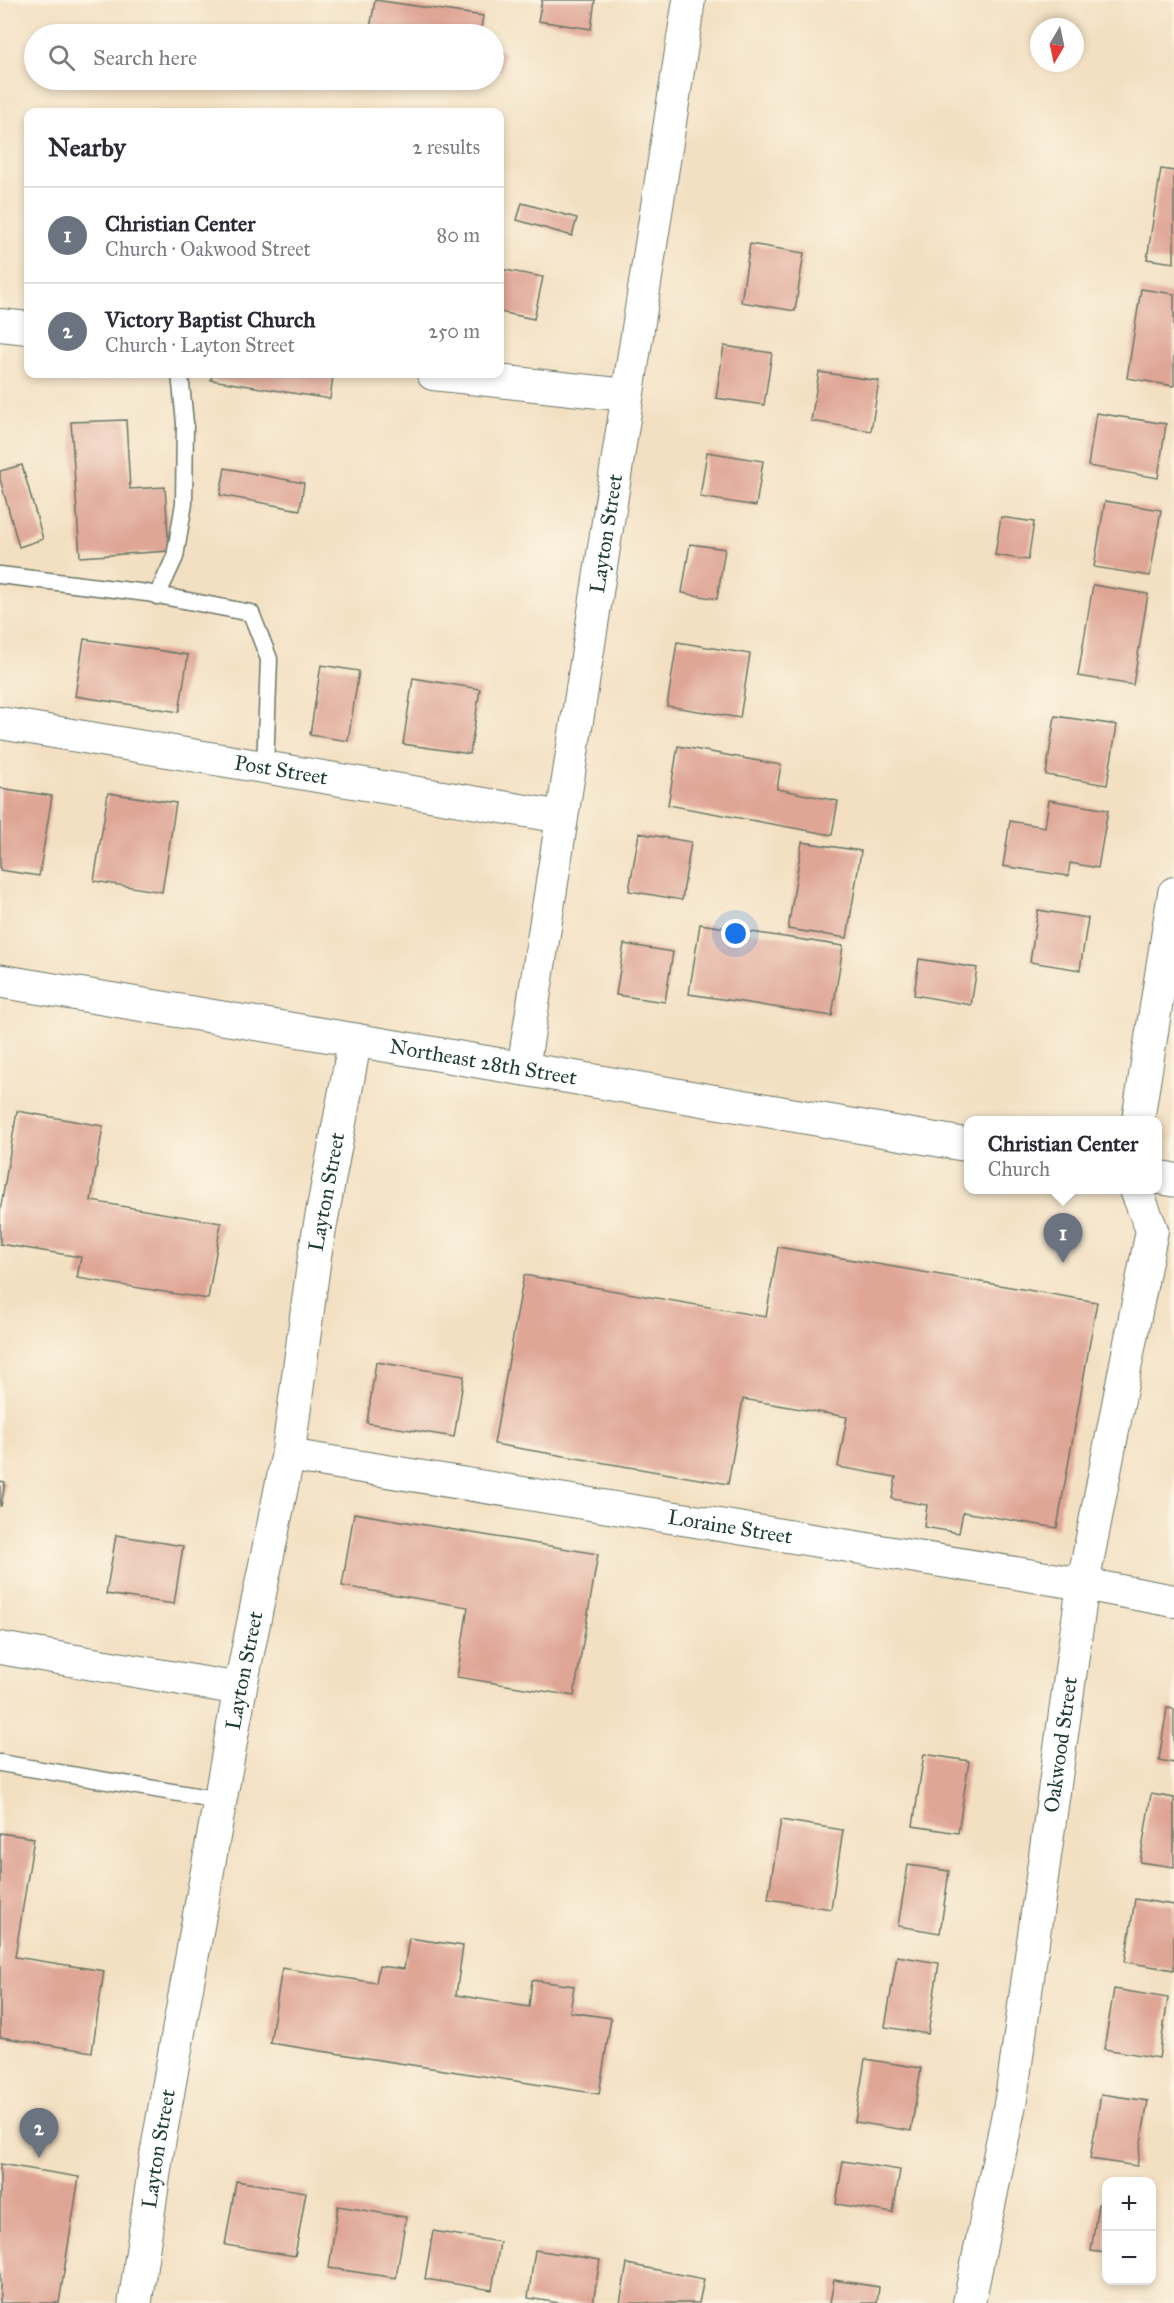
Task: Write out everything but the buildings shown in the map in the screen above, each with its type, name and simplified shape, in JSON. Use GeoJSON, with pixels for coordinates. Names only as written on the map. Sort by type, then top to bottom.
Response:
{"type":"FeatureCollection","features":[{"type":"Feature","properties":{"kind":"street","name":"Layton Street"},"geometry":{"type":"LineString","coordinates":[[523,1069],[689,0]]}},
{"type":"Feature","properties":{"kind":"street"},"geometry":{"type":"LineString","coordinates":[[0,325],[24,328]]}},
{"type":"Feature","properties":{"kind":"street"},"geometry":{"type":"LineString","coordinates":[[470,378],[627,395]]}},
{"type":"Feature","properties":{"kind":"street","name":"Post Street"},"geometry":{"type":"LineString","coordinates":[[0,723],[562,817]]}},
{"type":"Feature","properties":{"kind":"street"},"geometry":{"type":"LineString","coordinates":[[1139,1116],[1174,893]]}},
{"type":"Feature","properties":{"kind":"street","name":"Northeast 28th Street"},"geometry":{"type":"LineString","coordinates":[[0,981],[964,1144]]}},
{"type":"Feature","properties":{"kind":"street","name":"Layton Street"},"geometry":{"type":"LineString","coordinates":[[135,2303],[157,2152],[240,1689],[288,1455],[315,1253],[355,1040]]}},
{"type":"Feature","properties":{"kind":"street","name":"Oakwood Street"},"geometry":{"type":"LineString","coordinates":[[969,2303],[1011,2099],[1083,1584],[1152,1230],[1138,1194]]}},
{"type":"Feature","properties":{"kind":"street","name":"Loraine Street"},"geometry":{"type":"LineString","coordinates":[[288,1455],[1083,1584],[1174,1601]]}},
{"type":"Feature","properties":{"kind":"street"},"geometry":{"type":"LineString","coordinates":[[0,1648],[240,1689]]}},
{"type":"Feature","properties":{"kind":"lane"},"geometry":{"type":"LineString","coordinates":[[157,596],[175,557],[184,503],[184,423],[180,378]]}},
{"type":"Feature","properties":{"kind":"lane"},"geometry":{"type":"LineString","coordinates":[[0,575],[157,596],[251,613],[269,659],[265,767]]}},
{"type":"Feature","properties":{"kind":"lane"},"geometry":{"type":"LineString","coordinates":[[0,1763],[220,1800]]}},
{"type":"Feature","properties":{"kind":"place","name":"Christian Center"},"geometry":{"type":"Point","coordinates":[1063,1263]}},
{"type":"Feature","properties":{"kind":"place","name":"Victory Baptist Church"},"geometry":{"type":"Point","coordinates":[39,2158]}}]}
